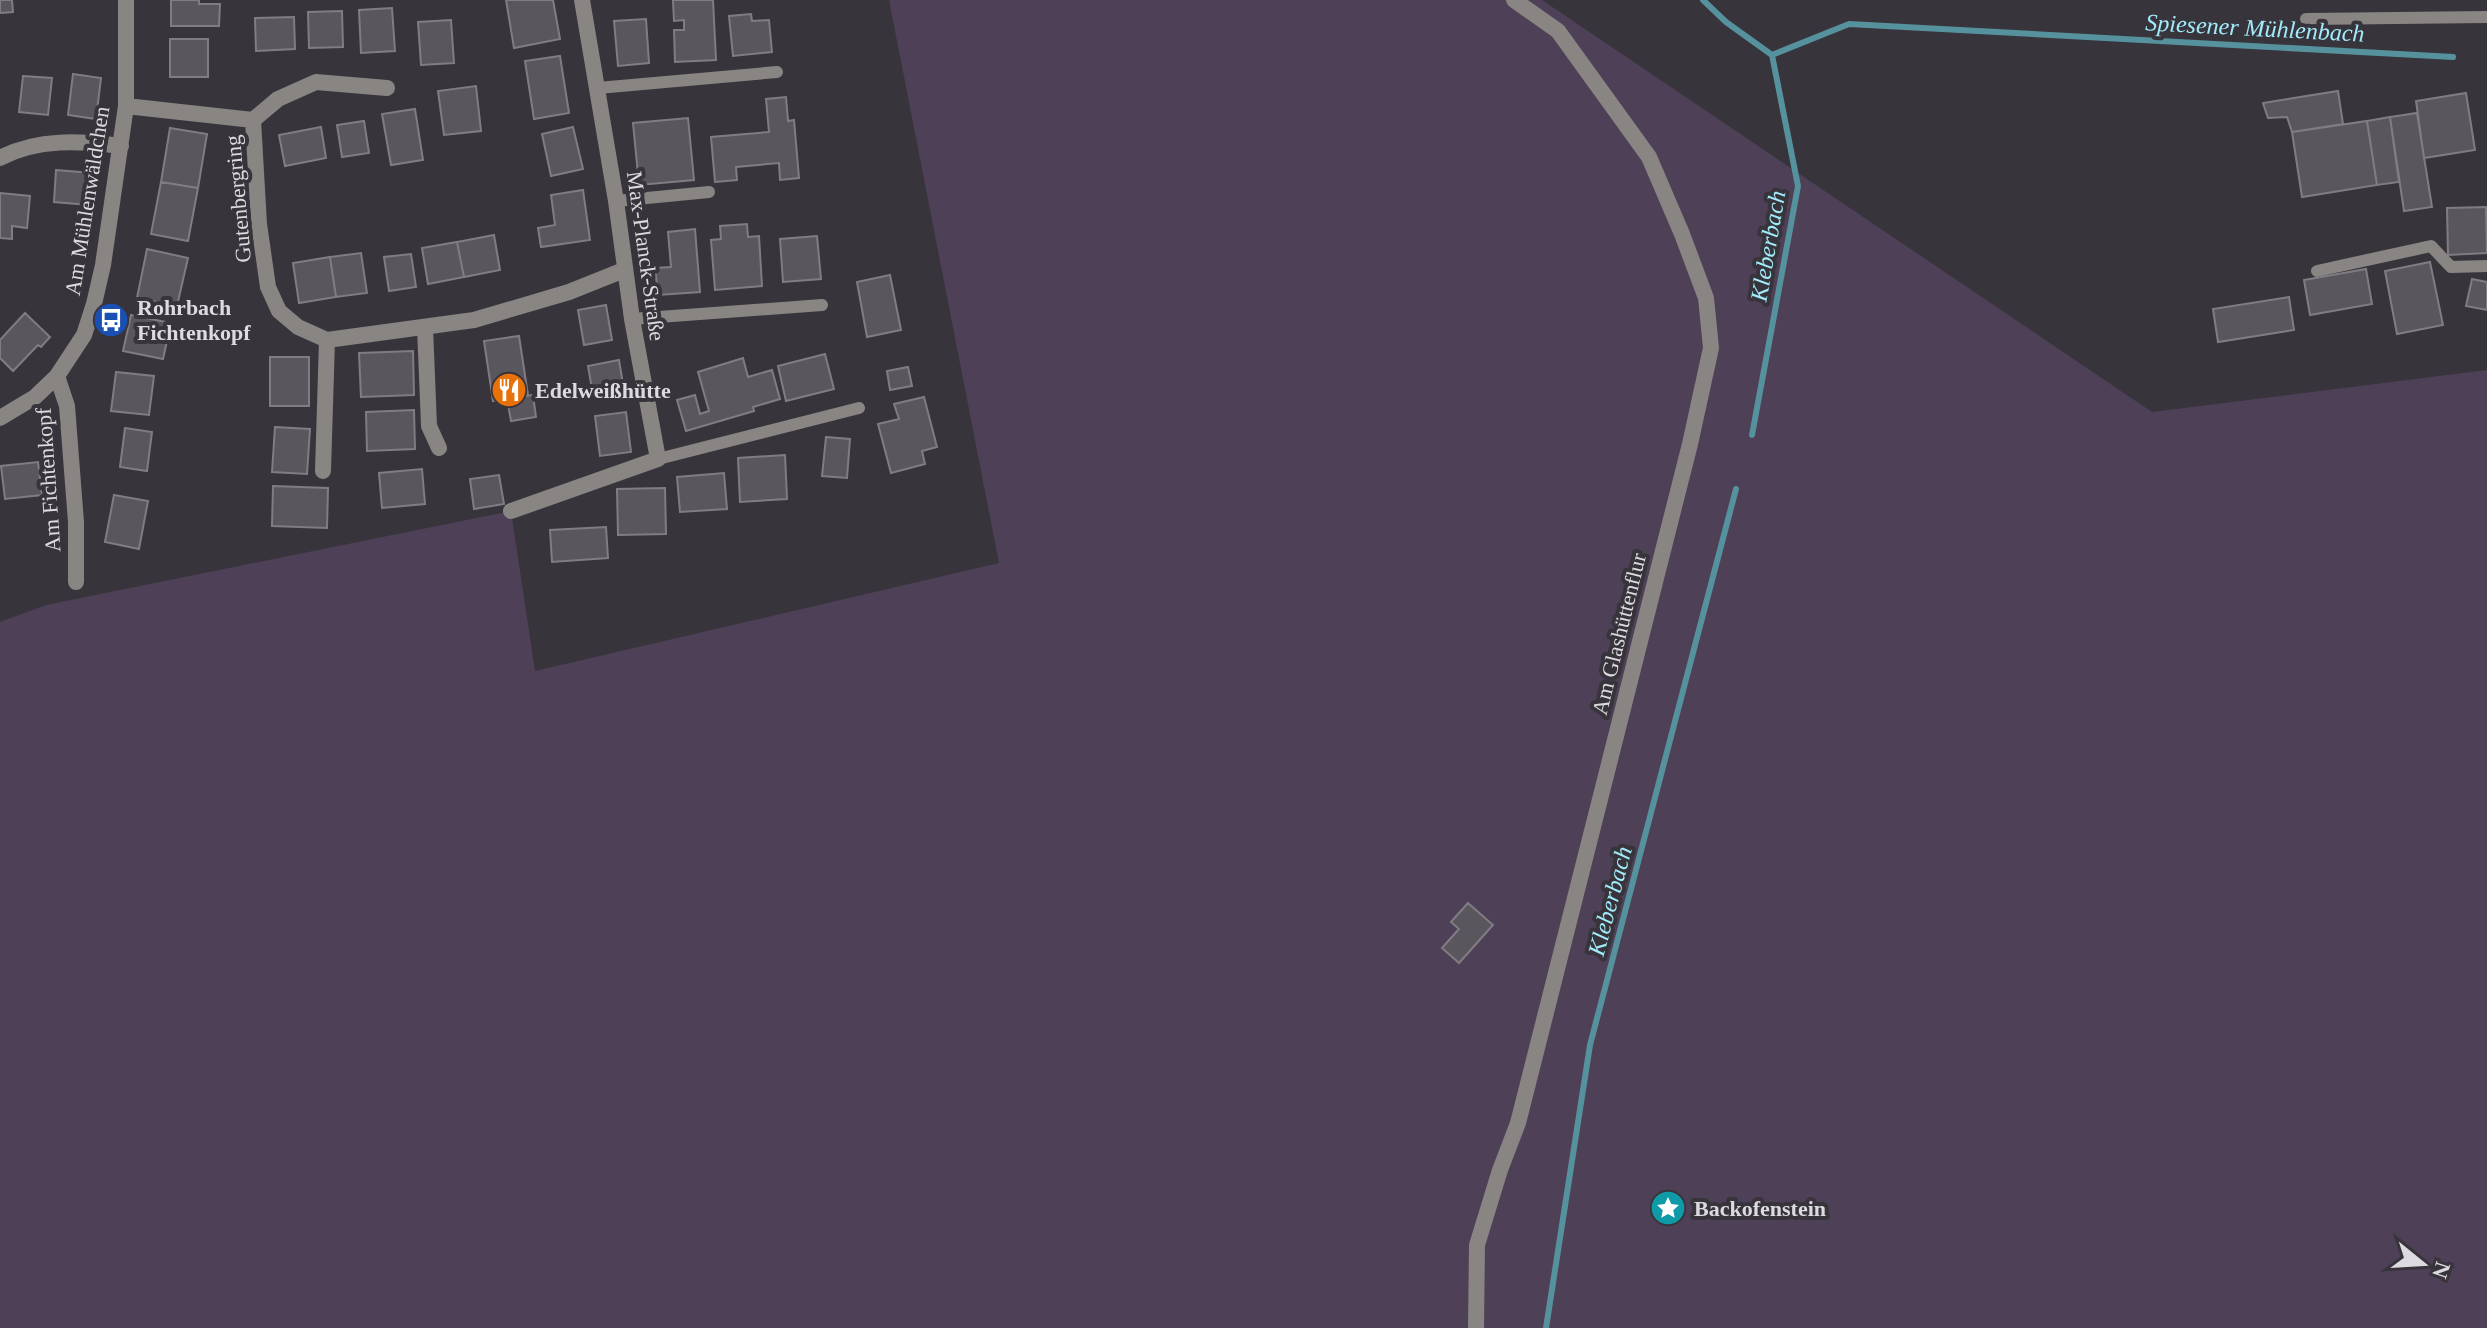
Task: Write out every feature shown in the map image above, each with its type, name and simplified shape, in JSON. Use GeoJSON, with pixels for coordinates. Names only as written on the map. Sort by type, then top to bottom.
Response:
{"type":"FeatureCollection","features":[{"type":"Feature","properties":{"kind":"street","name":"Am Mühlenwäldchen"},"geometry":{"type":"LineString","coordinates":[[0,418],[35,397],[57,376],[84,335],[94,304],[103,265],[126,106],[126,0]]}},
{"type":"Feature","properties":{"kind":"street","name":"Max-Planck-Straße"},"geometry":{"type":"LineString","coordinates":[[582,0],[616,201],[632,319],[658,459]]}},
{"type":"Feature","properties":{"kind":"street","name":"Am Glashüttenflur"},"geometry":{"type":"LineString","coordinates":[[1476,1328],[1477,1245],[1518,1123],[1690,444],[1711,348],[1706,298],[1649,157],[1558,31],[1514,0]]}},
{"type":"Feature","properties":{"kind":"street","name":"Gutenbergring"},"geometry":{"type":"LineString","coordinates":[[126,106],[253,120],[278,99],[316,82],[387,88]]}},
{"type":"Feature","properties":{"kind":"street","name":"Gutenbergring"},"geometry":{"type":"LineString","coordinates":[[253,120],[259,224],[268,287],[279,311],[298,327],[327,340]]}},
{"type":"Feature","properties":{"kind":"street"},"geometry":{"type":"LineString","coordinates":[[0,158],[36,145],[63,142],[121,146]]}},
{"type":"Feature","properties":{"kind":"street"},"geometry":{"type":"LineString","coordinates":[[323,471],[327,340],[474,320],[569,292],[624,270]]}},
{"type":"Feature","properties":{"kind":"street"},"geometry":{"type":"LineString","coordinates":[[425,327],[429,426],[439,448]]}},
{"type":"Feature","properties":{"kind":"street","name":"Am Fichtenkopf"},"geometry":{"type":"LineString","coordinates":[[57,376],[67,406],[76,522],[76,582]]}},
{"type":"Feature","properties":{"kind":"street"},"geometry":{"type":"LineString","coordinates":[[511,511],[658,459]]}},
{"type":"Feature","properties":{"kind":"lane"},"geometry":{"type":"LineString","coordinates":[[2306,19],[2487,17]]}},
{"type":"Feature","properties":{"kind":"lane"},"geometry":{"type":"LineString","coordinates":[[598,88],[777,72]]}},
{"type":"Feature","properties":{"kind":"lane"},"geometry":{"type":"LineString","coordinates":[[616,201],[709,192]]}},
{"type":"Feature","properties":{"kind":"lane"},"geometry":{"type":"LineString","coordinates":[[2317,271],[2431,246],[2451,267],[2487,266]]}},
{"type":"Feature","properties":{"kind":"lane"},"geometry":{"type":"LineString","coordinates":[[632,319],[822,305]]}},
{"type":"Feature","properties":{"kind":"lane"},"geometry":{"type":"LineString","coordinates":[[658,459],[859,408]]}},
{"type":"Feature","properties":{"kind":"shaded area"},"geometry":{"type":"Polygon","coordinates":[[[889,0],[1542,0],[2152,412],[2487,370],[2487,1328],[0,1328],[0,622],[46,605],[511,511],[535,671],[999,563],[889,0]]]}},
{"type":"Feature","properties":{"kind":"building"},"geometry":{"type":"Polygon","coordinates":[[[0,0],[12,0],[13,12],[0,13],[0,0]]]}},
{"type":"Feature","properties":{"kind":"building"},"geometry":{"type":"Polygon","coordinates":[[[171,0],[220,4],[219,26],[171,26],[171,0]]]}},
{"type":"Feature","properties":{"kind":"building"},"geometry":{"type":"Polygon","coordinates":[[[506,0],[553,0],[560,39],[514,48],[506,0]]]}},
{"type":"Feature","properties":{"kind":"building"},"geometry":{"type":"Polygon","coordinates":[[[673,0],[713,0],[716,60],[675,62],[674,30],[684,30],[684,20],[674,21],[673,0]]]}},
{"type":"Feature","properties":{"kind":"building"},"geometry":{"type":"Polygon","coordinates":[[[392,8],[395,51],[361,53],[359,10],[392,8]]]}},
{"type":"Feature","properties":{"kind":"building"},"geometry":{"type":"Polygon","coordinates":[[[342,11],[343,47],[309,48],[308,12],[342,11]]]}},
{"type":"Feature","properties":{"kind":"building"},"geometry":{"type":"Polygon","coordinates":[[[751,14],[752,21],[769,20],[772,52],[733,56],[729,16],[751,14]]]}},
{"type":"Feature","properties":{"kind":"building"},"geometry":{"type":"Polygon","coordinates":[[[294,17],[295,49],[256,51],[255,18],[294,17]]]}},
{"type":"Feature","properties":{"kind":"building"},"geometry":{"type":"Polygon","coordinates":[[[646,19],[649,63],[618,66],[614,21],[646,19]]]}},
{"type":"Feature","properties":{"kind":"building"},"geometry":{"type":"Polygon","coordinates":[[[451,20],[454,63],[421,65],[418,22],[451,20]]]}},
{"type":"Feature","properties":{"kind":"building"},"geometry":{"type":"Polygon","coordinates":[[[170,39],[208,39],[208,77],[170,77],[170,39]]]}},
{"type":"Feature","properties":{"kind":"building"},"geometry":{"type":"Polygon","coordinates":[[[560,56],[569,113],[534,119],[525,61],[560,56]]]}},
{"type":"Feature","properties":{"kind":"building"},"geometry":{"type":"Polygon","coordinates":[[[73,74],[101,78],[96,119],[68,115],[73,74]]]}},
{"type":"Feature","properties":{"kind":"building"},"geometry":{"type":"Polygon","coordinates":[[[23,76],[52,78],[48,115],[19,112],[23,76]]]}},
{"type":"Feature","properties":{"kind":"building"},"geometry":{"type":"Polygon","coordinates":[[[476,86],[481,131],[444,135],[438,91],[476,86]]]}},
{"type":"Feature","properties":{"kind":"building"},"geometry":{"type":"Polygon","coordinates":[[[2338,91],[2343,124],[2292,132],[2287,117],[2268,118],[2263,103],[2338,91]]]}},
{"type":"Feature","properties":{"kind":"building"},"geometry":{"type":"Polygon","coordinates":[[[2466,93],[2475,150],[2424,158],[2416,101],[2466,93]]]}},
{"type":"Feature","properties":{"kind":"building"},"geometry":{"type":"Polygon","coordinates":[[[786,97],[788,121],[794,120],[799,178],[780,180],[779,163],[736,167],[737,180],[715,182],[711,137],[769,132],[766,99],[786,97]]]}},
{"type":"Feature","properties":{"kind":"building"},"geometry":{"type":"Polygon","coordinates":[[[415,109],[423,160],[391,165],[382,114],[415,109]]]}},
{"type":"Feature","properties":{"kind":"building"},"geometry":{"type":"Polygon","coordinates":[[[2417,113],[2432,207],[2404,211],[2390,117],[2417,113]]]}},
{"type":"Feature","properties":{"kind":"building"},"geometry":{"type":"Polygon","coordinates":[[[2390,117],[2399,182],[2377,185],[2367,121],[2390,117]]]}},
{"type":"Feature","properties":{"kind":"building"},"geometry":{"type":"Polygon","coordinates":[[[688,118],[694,180],[639,185],[633,123],[688,118]]]}},
{"type":"Feature","properties":{"kind":"building"},"geometry":{"type":"Polygon","coordinates":[[[364,121],[369,153],[342,157],[337,125],[364,121]]]}},
{"type":"Feature","properties":{"kind":"building"},"geometry":{"type":"Polygon","coordinates":[[[2367,121],[2377,185],[2302,197],[2292,132],[2367,121]]]}},
{"type":"Feature","properties":{"kind":"building"},"geometry":{"type":"Polygon","coordinates":[[[321,127],[326,158],[285,166],[279,135],[321,127]]]}},
{"type":"Feature","properties":{"kind":"building"},"geometry":{"type":"Polygon","coordinates":[[[573,127],[583,169],[551,176],[542,134],[573,127]]]}},
{"type":"Feature","properties":{"kind":"building"},"geometry":{"type":"Polygon","coordinates":[[[170,128],[207,134],[198,188],[161,182],[170,128]]]}},
{"type":"Feature","properties":{"kind":"building"},"geometry":{"type":"Polygon","coordinates":[[[56,170],[92,173],[89,205],[54,202],[56,170]]]}},
{"type":"Feature","properties":{"kind":"building"},"geometry":{"type":"Polygon","coordinates":[[[161,182],[198,188],[188,241],[151,234],[161,182]]]}},
{"type":"Feature","properties":{"kind":"building"},"geometry":{"type":"Polygon","coordinates":[[[583,190],[590,240],[541,247],[538,228],[555,225],[551,195],[583,190]]]}},
{"type":"Feature","properties":{"kind":"building"},"geometry":{"type":"Polygon","coordinates":[[[0,193],[30,196],[27,228],[12,226],[12,239],[0,238],[0,193]]]}},
{"type":"Feature","properties":{"kind":"building"},"geometry":{"type":"Polygon","coordinates":[[[2486,207],[2487,253],[2448,255],[2447,208],[2486,207]]]}},
{"type":"Feature","properties":{"kind":"building"},"geometry":{"type":"Polygon","coordinates":[[[747,224],[748,237],[759,236],[762,286],[715,290],[711,240],[721,239],[720,226],[747,224]]]}},
{"type":"Feature","properties":{"kind":"building"},"geometry":{"type":"Polygon","coordinates":[[[695,229],[700,292],[658,295],[655,268],[671,267],[668,232],[695,229]]]}},
{"type":"Feature","properties":{"kind":"building"},"geometry":{"type":"Polygon","coordinates":[[[494,235],[500,270],[464,277],[457,242],[494,235]]]}},
{"type":"Feature","properties":{"kind":"building"},"geometry":{"type":"Polygon","coordinates":[[[817,236],[821,279],[783,282],[780,239],[817,236]]]}},
{"type":"Feature","properties":{"kind":"building"},"geometry":{"type":"Polygon","coordinates":[[[457,242],[464,277],[428,284],[422,248],[457,242]]]}},
{"type":"Feature","properties":{"kind":"building"},"geometry":{"type":"Polygon","coordinates":[[[147,249],[188,258],[177,306],[137,298],[147,249]]]}},
{"type":"Feature","properties":{"kind":"building"},"geometry":{"type":"Polygon","coordinates":[[[361,253],[367,293],[336,297],[330,257],[361,253]]]}},
{"type":"Feature","properties":{"kind":"building"},"geometry":{"type":"Polygon","coordinates":[[[411,254],[416,287],[389,291],[384,257],[411,254]]]}},
{"type":"Feature","properties":{"kind":"building"},"geometry":{"type":"Polygon","coordinates":[[[330,257],[336,297],[299,303],[293,263],[330,257]]]}},
{"type":"Feature","properties":{"kind":"building"},"geometry":{"type":"Polygon","coordinates":[[[2430,262],[2443,325],[2397,334],[2385,271],[2430,262]]]}},
{"type":"Feature","properties":{"kind":"building"},"geometry":{"type":"Polygon","coordinates":[[[2366,269],[2372,304],[2310,315],[2304,280],[2366,269]]]}},
{"type":"Feature","properties":{"kind":"building"},"geometry":{"type":"Polygon","coordinates":[[[890,275],[901,330],[867,337],[857,282],[890,275]]]}},
{"type":"Feature","properties":{"kind":"building"},"geometry":{"type":"Polygon","coordinates":[[[2472,279],[2487,282],[2487,310],[2466,306],[2472,279]]]}},
{"type":"Feature","properties":{"kind":"building"},"geometry":{"type":"Polygon","coordinates":[[[2289,297],[2294,330],[2218,342],[2213,309],[2289,297]]]}},
{"type":"Feature","properties":{"kind":"building"},"geometry":{"type":"Polygon","coordinates":[[[606,305],[612,340],[584,345],[578,310],[606,305]]]}},
{"type":"Feature","properties":{"kind":"building"},"geometry":{"type":"Polygon","coordinates":[[[25,313],[50,337],[13,371],[0,358],[0,340],[25,313]]]}},
{"type":"Feature","properties":{"kind":"building"},"geometry":{"type":"Polygon","coordinates":[[[131,315],[171,323],[163,359],[123,351],[131,315]]]}},
{"type":"Feature","properties":{"kind":"building"},"geometry":{"type":"Polygon","coordinates":[[[519,336],[528,395],[493,401],[484,341],[519,336]]]}},
{"type":"Feature","properties":{"kind":"building"},"geometry":{"type":"Polygon","coordinates":[[[413,351],[414,395],[361,397],[359,353],[413,351]]]}},
{"type":"Feature","properties":{"kind":"building"},"geometry":{"type":"Polygon","coordinates":[[[825,354],[834,389],[786,401],[778,366],[825,354]]]}},
{"type":"Feature","properties":{"kind":"building"},"geometry":{"type":"Polygon","coordinates":[[[270,357],[309,357],[309,406],[270,406],[270,357]]]}},
{"type":"Feature","properties":{"kind":"building"},"geometry":{"type":"Polygon","coordinates":[[[743,358],[748,377],[772,370],[780,399],[753,407],[754,411],[686,431],[677,400],[695,395],[700,414],[709,411],[698,372],[743,358]]]}},
{"type":"Feature","properties":{"kind":"building"},"geometry":{"type":"Polygon","coordinates":[[[619,360],[624,390],[593,395],[588,366],[619,360]]]}},
{"type":"Feature","properties":{"kind":"building"},"geometry":{"type":"Polygon","coordinates":[[[908,367],[912,386],[890,390],[887,371],[908,367]]]}},
{"type":"Feature","properties":{"kind":"building"},"geometry":{"type":"Polygon","coordinates":[[[116,372],[154,376],[149,415],[111,411],[116,372]]]}},
{"type":"Feature","properties":{"kind":"building"},"geometry":{"type":"Polygon","coordinates":[[[533,395],[536,417],[511,421],[507,399],[533,395]]]}},
{"type":"Feature","properties":{"kind":"building"},"geometry":{"type":"Polygon","coordinates":[[[924,397],[937,447],[922,451],[925,464],[891,473],[878,424],[899,419],[894,404],[924,397]]]}},
{"type":"Feature","properties":{"kind":"building"},"geometry":{"type":"Polygon","coordinates":[[[414,410],[415,449],[367,451],[366,412],[414,410]]]}},
{"type":"Feature","properties":{"kind":"building"},"geometry":{"type":"Polygon","coordinates":[[[626,412],[631,452],[600,456],[595,416],[626,412]]]}},
{"type":"Feature","properties":{"kind":"building"},"geometry":{"type":"Polygon","coordinates":[[[275,427],[310,429],[307,474],[272,472],[275,427]]]}},
{"type":"Feature","properties":{"kind":"building"},"geometry":{"type":"Polygon","coordinates":[[[125,428],[152,432],[147,471],[120,467],[125,428]]]}},
{"type":"Feature","properties":{"kind":"building"},"geometry":{"type":"Polygon","coordinates":[[[826,437],[850,439],[847,478],[822,476],[826,437]]]}},
{"type":"Feature","properties":{"kind":"building"},"geometry":{"type":"Polygon","coordinates":[[[785,455],[787,499],[740,502],[738,458],[785,455]]]}},
{"type":"Feature","properties":{"kind":"building"},"geometry":{"type":"Polygon","coordinates":[[[38,462],[42,495],[5,499],[1,466],[38,462]]]}},
{"type":"Feature","properties":{"kind":"building"},"geometry":{"type":"Polygon","coordinates":[[[422,469],[425,504],[382,508],[379,473],[422,469]]]}},
{"type":"Feature","properties":{"kind":"building"},"geometry":{"type":"Polygon","coordinates":[[[724,473],[727,509],[680,512],[677,477],[724,473]]]}},
{"type":"Feature","properties":{"kind":"building"},"geometry":{"type":"Polygon","coordinates":[[[499,475],[504,504],[474,509],[470,479],[499,475]]]}},
{"type":"Feature","properties":{"kind":"building"},"geometry":{"type":"Polygon","coordinates":[[[273,486],[328,488],[327,528],[272,526],[273,486]]]}},
{"type":"Feature","properties":{"kind":"building"},"geometry":{"type":"Polygon","coordinates":[[[665,488],[666,534],[618,535],[617,489],[665,488]]]}},
{"type":"Feature","properties":{"kind":"building"},"geometry":{"type":"Polygon","coordinates":[[[114,495],[148,501],[139,549],[105,542],[114,495]]]}},
{"type":"Feature","properties":{"kind":"building"},"geometry":{"type":"Polygon","coordinates":[[[606,527],[608,558],[552,562],[550,530],[606,527]]]}},
{"type":"Feature","properties":{"kind":"building"},"geometry":{"type":"Polygon","coordinates":[[[1468,903],[1493,925],[1459,963],[1442,948],[1459,929],[1451,922],[1468,903]]]}},
{"type":"Feature","properties":{"kind":"waterway","name":"Kleberbach"},"geometry":{"type":"LineString","coordinates":[[1703,0],[1726,22],[1772,55],[1798,186],[1752,435]]}},
{"type":"Feature","properties":{"kind":"waterway","name":"Spiesener Mühlenbach"},"geometry":{"type":"LineString","coordinates":[[1772,55],[1849,24],[2453,57]]}},
{"type":"Feature","properties":{"kind":"waterway","name":"Kleberbach"},"geometry":{"type":"LineString","coordinates":[[1546,1328],[1590,1045],[1736,489]]}},
{"type":"Feature","properties":{"kind":"place","name":"Rohrbach Fichtenkopf"},"geometry":{"type":"Point","coordinates":[111,320]}},
{"type":"Feature","properties":{"kind":"place","name":"Edelweißhütte"},"geometry":{"type":"Point","coordinates":[509,390]}},
{"type":"Feature","properties":{"kind":"place","name":"Backofenstein"},"geometry":{"type":"Point","coordinates":[1668,1208]}}]}
